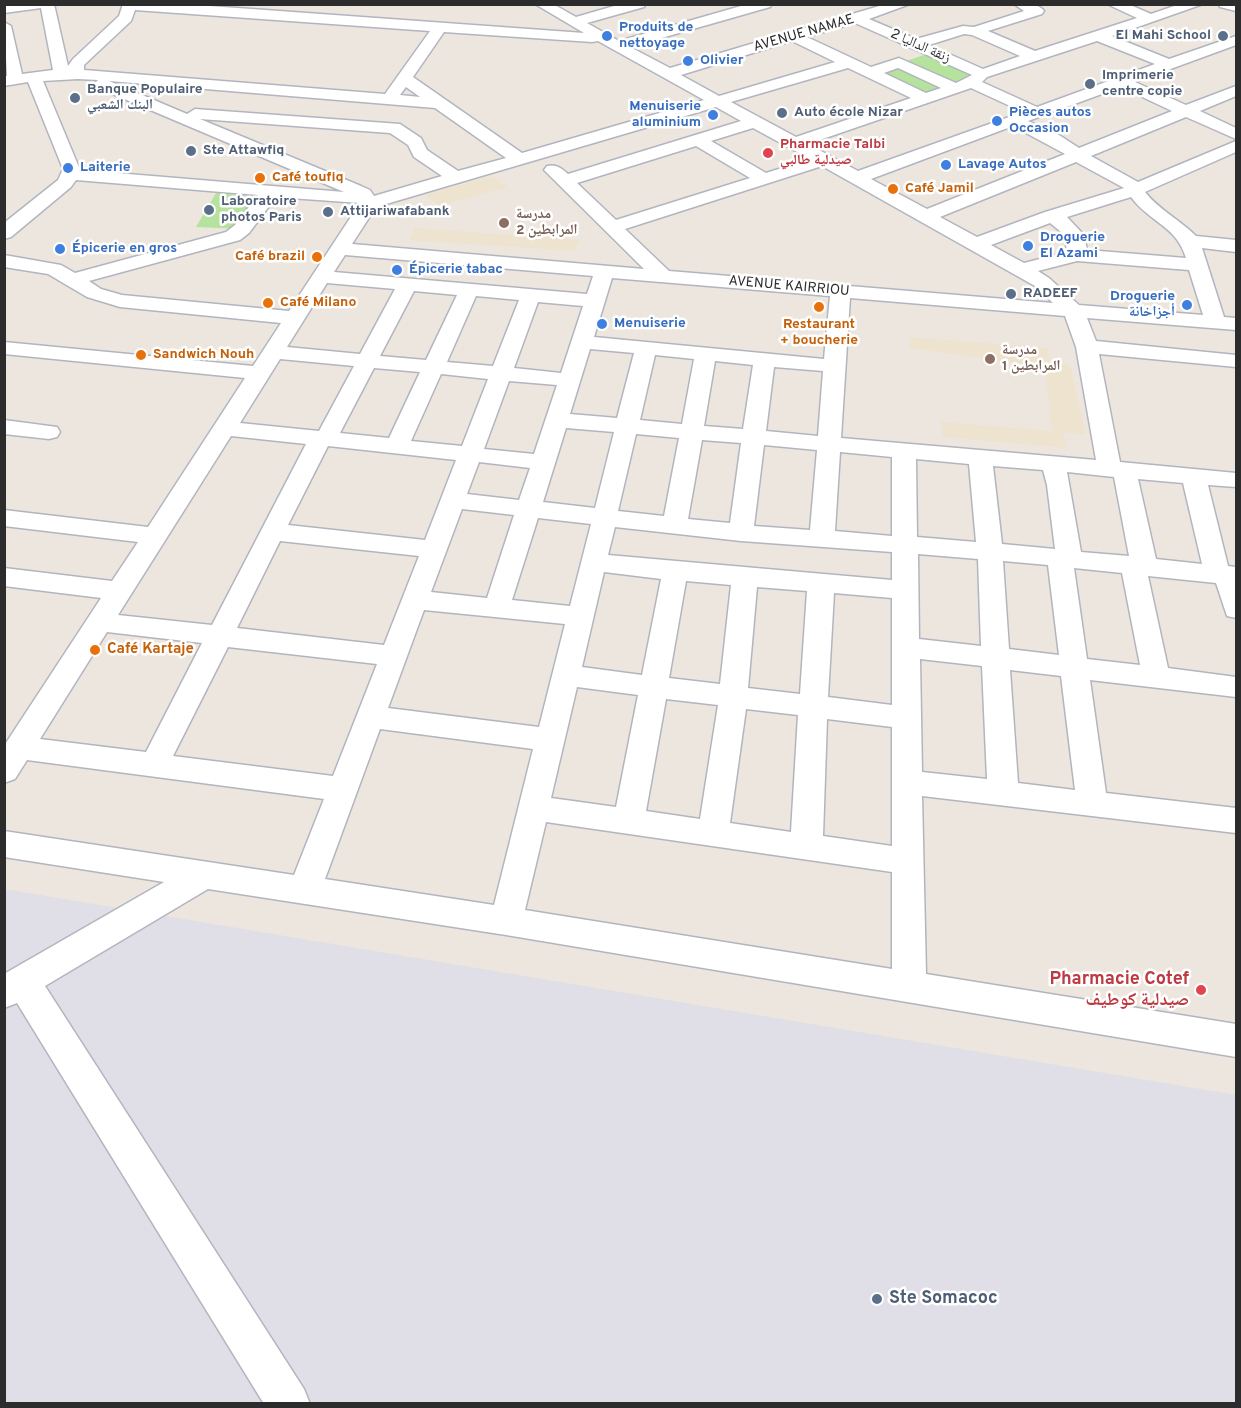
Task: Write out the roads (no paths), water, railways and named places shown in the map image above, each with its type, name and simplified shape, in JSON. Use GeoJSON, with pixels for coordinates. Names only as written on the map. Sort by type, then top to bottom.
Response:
{"type":"FeatureCollection","features":[{"type":"Feature","properties":{"kind":"street"},"geometry":{"type":"LineString","coordinates":[[47,4],[70,74]]}},
{"type":"Feature","properties":{"kind":"street"},"geometry":{"type":"LineString","coordinates":[[542,4],[976,244],[1042,282],[1074,310],[1087,347],[1138,565],[1156,678]]}},
{"type":"Feature","properties":{"kind":"street"},"geometry":{"type":"LineString","coordinates":[[573,22],[639,4]]}},
{"type":"Feature","properties":{"kind":"street"},"geometry":{"type":"LineString","coordinates":[[716,4],[759,27],[790,38],[925,99]]}},
{"type":"Feature","properties":{"kind":"street"},"geometry":{"type":"LineString","coordinates":[[70,74],[78,62],[126,18],[130,5],[266,9],[368,22],[610,42],[733,14],[765,4]]}},
{"type":"Feature","properties":{"kind":"street","name":"AVENUE NAMAE"},"geometry":{"type":"LineString","coordinates":[[670,73],[866,13],[903,4]]}},
{"type":"Feature","properties":{"kind":"street"},"geometry":{"type":"LineString","coordinates":[[975,31],[1042,9],[1021,4]]}},
{"type":"Feature","properties":{"kind":"street"},"geometry":{"type":"LineString","coordinates":[[1114,4],[1152,19]]}},
{"type":"Feature","properties":{"kind":"street"},"geometry":{"type":"LineString","coordinates":[[796,143],[954,89],[1034,56],[1196,4]]}},
{"type":"Feature","properties":{"kind":"street"},"geometry":{"type":"LineString","coordinates":[[1225,4],[1236,7]]}},
{"type":"Feature","properties":{"kind":"street"},"geometry":{"type":"LineString","coordinates":[[4,9],[33,5]]}},
{"type":"Feature","properties":{"kind":"street"},"geometry":{"type":"LineString","coordinates":[[368,22],[382,5]]}},
{"type":"Feature","properties":{"kind":"street","name":"زنقة الداليا 2"},"geometry":{"type":"LineString","coordinates":[[866,13],[1036,112]]}},
{"type":"Feature","properties":{"kind":"street"},"geometry":{"type":"LineString","coordinates":[[390,99],[440,27]]}},
{"type":"Feature","properties":{"kind":"street"},"geometry":{"type":"LineString","coordinates":[[870,73],[899,63],[925,46],[963,30],[975,31],[1034,56]]}},
{"type":"Feature","properties":{"kind":"street"},"geometry":{"type":"LineString","coordinates":[[1099,36],[1170,65]]}},
{"type":"Feature","properties":{"kind":"street"},"geometry":{"type":"LineString","coordinates":[[6,39],[10,80],[70,74],[436,103]]}},
{"type":"Feature","properties":{"kind":"street"},"geometry":{"type":"LineString","coordinates":[[856,178],[1236,40]]}},
{"type":"Feature","properties":{"kind":"street"},"geometry":{"type":"LineString","coordinates":[[1210,51],[1228,58]]}},
{"type":"Feature","properties":{"kind":"street"},"geometry":{"type":"LineString","coordinates":[[899,63],[954,89]]}},
{"type":"Feature","properties":{"kind":"street"},"geometry":{"type":"LineString","coordinates":[[71,174],[369,201],[844,64]]}},
{"type":"Feature","properties":{"kind":"street"},"geometry":{"type":"LineString","coordinates":[[70,74],[169,112],[355,190],[369,201]]}},
{"type":"Feature","properties":{"kind":"street"},"geometry":{"type":"LineString","coordinates":[[4,233],[65,183],[71,174],[71,160],[34,77]]}},
{"type":"Feature","properties":{"kind":"street"},"geometry":{"type":"LineString","coordinates":[[405,79],[436,103],[528,156],[565,181],[663,276]]}},
{"type":"Feature","properties":{"kind":"street"},"geometry":{"type":"LineString","coordinates":[[1122,82],[1236,134]]}},
{"type":"Feature","properties":{"kind":"street"},"geometry":{"type":"LineString","coordinates":[[926,216],[1236,91]]}},
{"type":"Feature","properties":{"kind":"street"},"geometry":{"type":"LineString","coordinates":[[169,112],[341,124],[397,147],[420,153],[455,177]]}},
{"type":"Feature","properties":{"kind":"street"},"geometry":{"type":"LineString","coordinates":[[565,181],[757,121]]}},
{"type":"Feature","properties":{"kind":"street"},"geometry":{"type":"LineString","coordinates":[[1015,121],[1053,139],[1120,178],[1135,190],[1145,204],[1179,229],[1190,241],[1215,322]]}},
{"type":"Feature","properties":{"kind":"street"},"geometry":{"type":"LineString","coordinates":[[698,140],[766,180]]}},
{"type":"Feature","properties":{"kind":"street"},"geometry":{"type":"LineString","coordinates":[[976,244],[1052,216],[1135,190],[1236,146]]}},
{"type":"Feature","properties":{"kind":"street"},"geometry":{"type":"LineString","coordinates":[[613,227],[824,160]]}},
{"type":"Feature","properties":{"kind":"street"},"geometry":{"type":"LineString","coordinates":[[71,280],[233,236],[242,229],[271,191]]}},
{"type":"Feature","properties":{"kind":"street"},"geometry":{"type":"LineString","coordinates":[[12,759],[323,278],[369,201]]}},
{"type":"Feature","properties":{"kind":"street"},"geometry":{"type":"LineString","coordinates":[[1052,216],[1076,236],[1077,255]]}},
{"type":"Feature","properties":{"kind":"street"},"geometry":{"type":"LineString","coordinates":[[1210,242],[1236,230]]}},
{"type":"Feature","properties":{"kind":"street"},"geometry":{"type":"LineString","coordinates":[[1190,241],[1236,246]]}},
{"type":"Feature","properties":{"kind":"street","name":"AVENUE KAIRRIOU"},"geometry":{"type":"LineString","coordinates":[[341,249],[1236,324]]}},
{"type":"Feature","properties":{"kind":"street"},"geometry":{"type":"LineString","coordinates":[[1021,270],[1077,255],[1197,265]]}},
{"type":"Feature","properties":{"kind":"street"},"geometry":{"type":"LineString","coordinates":[[4,261],[54,269],[94,293],[120,301],[296,318]]}},
{"type":"Feature","properties":{"kind":"street"},"geometry":{"type":"LineString","coordinates":[[497,607],[604,272]]}},
{"type":"Feature","properties":{"kind":"street"},"geometry":{"type":"LineString","coordinates":[[323,278],[595,301]]}},
{"type":"Feature","properties":{"kind":"street"},"geometry":{"type":"LineString","coordinates":[[154,765],[272,532],[407,285]]}},
{"type":"Feature","properties":{"kind":"street"},"geometry":{"type":"LineString","coordinates":[[397,446],[469,290]]}},
{"type":"Feature","properties":{"kind":"street"},"geometry":{"type":"LineString","coordinates":[[822,540],[840,291]]}},
{"type":"Feature","properties":{"kind":"street"},"geometry":{"type":"LineString","coordinates":[[305,890],[531,295]]}},
{"type":"Feature","properties":{"kind":"street"},"geometry":{"type":"LineString","coordinates":[[581,342],[834,366]]}},
{"type":"Feature","properties":{"kind":"street"},"geometry":{"type":"LineString","coordinates":[[1087,347],[1236,361]]}},
{"type":"Feature","properties":{"kind":"street"},"geometry":{"type":"LineString","coordinates":[[4,348],[260,374]]}},
{"type":"Feature","properties":{"kind":"street"},"geometry":{"type":"LineString","coordinates":[[506,921],[568,676],[603,516],[646,348]]}},
{"type":"Feature","properties":{"kind":"street"},"geometry":{"type":"LineString","coordinates":[[275,352],[568,380]]}},
{"type":"Feature","properties":{"kind":"street"},"geometry":{"type":"LineString","coordinates":[[675,525],[706,354]]}},
{"type":"Feature","properties":{"kind":"street"},"geometry":{"type":"LineString","coordinates":[[741,533],[764,360]]}},
{"type":"Feature","properties":{"kind":"street"},"geometry":{"type":"LineString","coordinates":[[557,420],[830,446],[1236,480]]}},
{"type":"Feature","properties":{"kind":"street"},"geometry":{"type":"LineString","coordinates":[[4,427],[49,432]]}},
{"type":"Feature","properties":{"kind":"street"},"geometry":{"type":"LineString","coordinates":[[225,428],[542,462]]}},
{"type":"Feature","properties":{"kind":"street"},"geometry":{"type":"LineString","coordinates":[[904,451],[909,988]]}},
{"type":"Feature","properties":{"kind":"street"},"geometry":{"type":"LineString","coordinates":[[980,459],[990,551],[1003,792]]}},
{"type":"Feature","properties":{"kind":"street"},"geometry":{"type":"LineString","coordinates":[[1053,465],[1059,485],[1074,668],[1092,804]]}},
{"type":"Feature","properties":{"kind":"street"},"geometry":{"type":"LineString","coordinates":[[1194,477],[1236,609]]}},
{"type":"Feature","properties":{"kind":"street"},"geometry":{"type":"LineString","coordinates":[[453,500],[741,533],[1065,557],[1227,575]]}},
{"type":"Feature","properties":{"kind":"street"},"geometry":{"type":"LineString","coordinates":[[4,518],[155,536]]}},
{"type":"Feature","properties":{"kind":"street"},"geometry":{"type":"LineString","coordinates":[[272,532],[435,549]]}},
{"type":"Feature","properties":{"kind":"street"},"geometry":{"type":"LineString","coordinates":[[593,562],[745,578],[906,590]]}},
{"type":"Feature","properties":{"kind":"street"},"geometry":{"type":"LineString","coordinates":[[629,822],[652,686],[675,571]]}},
{"type":"Feature","properties":{"kind":"street"},"geometry":{"type":"LineString","coordinates":[[4,577],[120,591]]}},
{"type":"Feature","properties":{"kind":"street"},"geometry":{"type":"LineString","coordinates":[[713,834],[733,697],[745,578]]}},
{"type":"Feature","properties":{"kind":"street"},"geometry":{"type":"LineString","coordinates":[[807,847],[807,798],[821,584]]}},
{"type":"Feature","properties":{"kind":"street"},"geometry":{"type":"LineString","coordinates":[[415,600],[581,616]]}},
{"type":"Feature","properties":{"kind":"street"},"geometry":{"type":"LineString","coordinates":[[100,622],[394,656]]}},
{"type":"Feature","properties":{"kind":"street"},"geometry":{"type":"LineString","coordinates":[[906,647],[1236,687]]}},
{"type":"Feature","properties":{"kind":"street"},"geometry":{"type":"LineString","coordinates":[[568,676],[906,718]]}},
{"type":"Feature","properties":{"kind":"street"},"geometry":{"type":"LineString","coordinates":[[371,717],[551,740]]}},
{"type":"Feature","properties":{"kind":"street"},"geometry":{"type":"LineString","coordinates":[[12,759],[154,765],[344,789]]}},
{"type":"Feature","properties":{"kind":"street"},"geometry":{"type":"LineString","coordinates":[[908,782],[1236,821]]}},
{"type":"Feature","properties":{"kind":"street"},"geometry":{"type":"LineString","coordinates":[[533,808],[908,861]]}},
{"type":"Feature","properties":{"kind":"street"},"geometry":{"type":"LineString","coordinates":[[4,844],[506,921],[1236,1041]]}},
{"type":"Feature","properties":{"kind":"street"},"geometry":{"type":"LineString","coordinates":[[206,874],[13,987],[289,1404]]}},
{"type":"Feature","properties":{"kind":"place","name":"Produits de nettoyage"},"geometry":{"type":"Point","coordinates":[607,36]}},
{"type":"Feature","properties":{"kind":"place","name":"El Mahi School"},"geometry":{"type":"Point","coordinates":[1223,36]}},
{"type":"Feature","properties":{"kind":"place","name":"Olivier"},"geometry":{"type":"Point","coordinates":[688,61]}},
{"type":"Feature","properties":{"kind":"place","name":"Imprimerie centre copie"},"geometry":{"type":"Point","coordinates":[1090,84]}},
{"type":"Feature","properties":{"kind":"place","name":"Banque Populaire البنك الشعبي"},"geometry":{"type":"Point","coordinates":[75,98]}},
{"type":"Feature","properties":{"kind":"place","name":"Auto école Nizar"},"geometry":{"type":"Point","coordinates":[782,113]}},
{"type":"Feature","properties":{"kind":"place","name":"Menuiserie aluminium"},"geometry":{"type":"Point","coordinates":[713,115]}},
{"type":"Feature","properties":{"kind":"place","name":"Pièces autos Occasion"},"geometry":{"type":"Point","coordinates":[997,121]}},
{"type":"Feature","properties":{"kind":"place","name":"Ste Attawfiq"},"geometry":{"type":"Point","coordinates":[191,151]}},
{"type":"Feature","properties":{"kind":"place","name":"Pharmacie Talbi صيدلية طالبي"},"geometry":{"type":"Point","coordinates":[768,153]}},
{"type":"Feature","properties":{"kind":"place","name":"Lavage Autos"},"geometry":{"type":"Point","coordinates":[946,165]}},
{"type":"Feature","properties":{"kind":"place","name":"Laiterie"},"geometry":{"type":"Point","coordinates":[68,168]}},
{"type":"Feature","properties":{"kind":"place","name":"Café toufiq"},"geometry":{"type":"Point","coordinates":[260,178]}},
{"type":"Feature","properties":{"kind":"place","name":"Café Jamil"},"geometry":{"type":"Point","coordinates":[893,189]}},
{"type":"Feature","properties":{"kind":"place","name":"Laboratoire photos Paris"},"geometry":{"type":"Point","coordinates":[209,210]}},
{"type":"Feature","properties":{"kind":"place","name":"Attijariwafabank"},"geometry":{"type":"Point","coordinates":[328,212]}},
{"type":"Feature","properties":{"kind":"place","name":"مدرسة المرابطين 2"},"geometry":{"type":"Point","coordinates":[504,223]}},
{"type":"Feature","properties":{"kind":"place","name":"Droguerie El Azami"},"geometry":{"type":"Point","coordinates":[1028,246]}},
{"type":"Feature","properties":{"kind":"place","name":"Épicerie en gros"},"geometry":{"type":"Point","coordinates":[60,249]}},
{"type":"Feature","properties":{"kind":"place","name":"Café brazil"},"geometry":{"type":"Point","coordinates":[317,257]}},
{"type":"Feature","properties":{"kind":"place","name":"Épicerie tabac"},"geometry":{"type":"Point","coordinates":[397,270]}},
{"type":"Feature","properties":{"kind":"place","name":"RADEEF"},"geometry":{"type":"Point","coordinates":[1011,294]}},
{"type":"Feature","properties":{"kind":"place","name":"Café Milano"},"geometry":{"type":"Point","coordinates":[268,303]}},
{"type":"Feature","properties":{"kind":"place","name":"Droguerie أجزاخانة"},"geometry":{"type":"Point","coordinates":[1187,305]}},
{"type":"Feature","properties":{"kind":"place","name":"Restaurant + boucherie"},"geometry":{"type":"Point","coordinates":[819,307]}},
{"type":"Feature","properties":{"kind":"place","name":"Menuiserie"},"geometry":{"type":"Point","coordinates":[602,324]}},
{"type":"Feature","properties":{"kind":"place","name":"Sandwich Nouh"},"geometry":{"type":"Point","coordinates":[141,355]}},
{"type":"Feature","properties":{"kind":"place","name":"مدرسة المرابطين 1"},"geometry":{"type":"Point","coordinates":[990,359]}},
{"type":"Feature","properties":{"kind":"place","name":"Café Kartaje"},"geometry":{"type":"Point","coordinates":[95,650]}},
{"type":"Feature","properties":{"kind":"place","name":"Pharmacie Cotef صيدلية كوطيف"},"geometry":{"type":"Point","coordinates":[1201,990]}},
{"type":"Feature","properties":{"kind":"place","name":"Ste Somacoc"},"geometry":{"type":"Point","coordinates":[877,1299]}}]}
